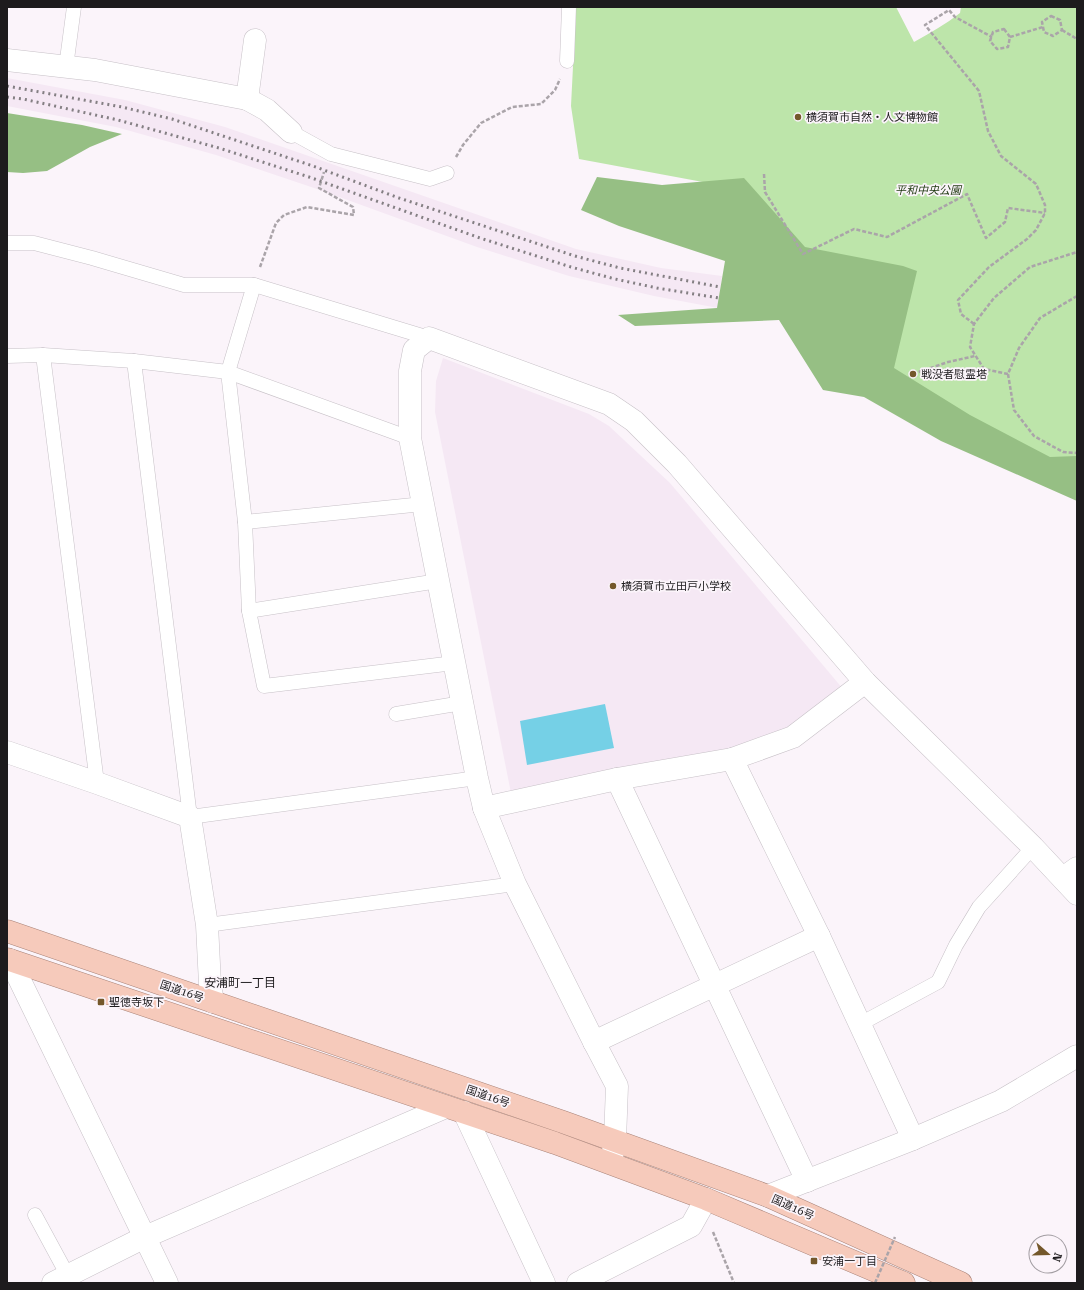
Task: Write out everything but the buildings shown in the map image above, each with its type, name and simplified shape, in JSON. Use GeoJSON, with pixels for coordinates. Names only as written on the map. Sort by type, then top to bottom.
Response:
{"type":"FeatureCollection","features":[{"type":"Feature","properties":{"kind":"highway","name":"国道16号"},"geometry":{"type":"LineString","coordinates":[[7,931],[615,1140],[768,1196],[952,1281]]}},
{"type":"Feature","properties":{"kind":"highway"},"geometry":{"type":"LineString","coordinates":[[8,959],[611,1163],[706,1199],[904,1283]]}},
{"type":"Feature","properties":{"kind":"street"},"geometry":{"type":"LineString","coordinates":[[247,99],[255,40]]}},
{"type":"Feature","properties":{"kind":"street"},"geometry":{"type":"LineString","coordinates":[[7,60],[95,70],[247,99],[267,110],[291,132]]}},
{"type":"Feature","properties":{"kind":"street"},"geometry":{"type":"LineString","coordinates":[[611,1163],[615,1140],[617,1086],[516,884],[484,808],[477,778],[410,438],[410,371],[414,350],[429,338],[609,404],[634,421],[677,464],[864,682],[1033,847],[1072,880]]}},
{"type":"Feature","properties":{"kind":"street"},"geometry":{"type":"LineString","coordinates":[[484,808],[617,779],[732,759],[793,737],[864,682]]}},
{"type":"Feature","properties":{"kind":"street"},"geometry":{"type":"LineString","coordinates":[[7,752],[190,817],[207,925],[210,984],[214,1002]]}},
{"type":"Feature","properties":{"kind":"street"},"geometry":{"type":"LineString","coordinates":[[732,759],[819,936],[914,1139]]}},
{"type":"Feature","properties":{"kind":"street"},"geometry":{"type":"LineString","coordinates":[[617,779],[807,1181]]}},
{"type":"Feature","properties":{"kind":"street"},"geometry":{"type":"LineString","coordinates":[[594,1042],[714,984],[819,936]]}},
{"type":"Feature","properties":{"kind":"street"},"geometry":{"type":"LineString","coordinates":[[8,959],[167,1283]]}},
{"type":"Feature","properties":{"kind":"street"},"geometry":{"type":"LineString","coordinates":[[768,1196],[914,1139],[1001,1101],[1077,1056]]}},
{"type":"Feature","properties":{"kind":"street"},"geometry":{"type":"LineString","coordinates":[[60,1279],[145,1237],[455,1110],[544,1283]]}},
{"type":"Feature","properties":{"kind":"street"},"geometry":{"type":"LineString","coordinates":[[578,1283],[691,1226],[706,1199]]}},
{"type":"Feature","properties":{"kind":"lane"},"geometry":{"type":"LineString","coordinates":[[66,67],[74,7]]}},
{"type":"Feature","properties":{"kind":"lane"},"geometry":{"type":"LineString","coordinates":[[567,61],[570,7]]}},
{"type":"Feature","properties":{"kind":"lane"},"geometry":{"type":"LineString","coordinates":[[291,132],[331,154],[430,179],[447,173]]}},
{"type":"Feature","properties":{"kind":"lane"},"geometry":{"type":"LineString","coordinates":[[7,243],[34,243],[184,285],[254,285],[429,338]]}},
{"type":"Feature","properties":{"kind":"lane"},"geometry":{"type":"LineString","coordinates":[[254,285],[228,372],[244,522],[250,611],[264,686],[454,663]]}},
{"type":"Feature","properties":{"kind":"lane"},"geometry":{"type":"LineString","coordinates":[[7,356],[43,355],[134,362],[228,372],[410,438]]}},
{"type":"Feature","properties":{"kind":"lane"},"geometry":{"type":"LineString","coordinates":[[43,355],[97,783]]}},
{"type":"Feature","properties":{"kind":"lane"},"geometry":{"type":"LineString","coordinates":[[134,362],[190,817],[477,778]]}},
{"type":"Feature","properties":{"kind":"lane"},"geometry":{"type":"LineString","coordinates":[[244,522],[423,504]]}},
{"type":"Feature","properties":{"kind":"lane"},"geometry":{"type":"LineString","coordinates":[[250,611],[438,581]]}},
{"type":"Feature","properties":{"kind":"lane"},"geometry":{"type":"LineString","coordinates":[[396,714],[462,703]]}},
{"type":"Feature","properties":{"kind":"lane"},"geometry":{"type":"LineString","coordinates":[[860,1024],[938,982],[956,944],[979,907],[1033,847]]}},
{"type":"Feature","properties":{"kind":"lane"},"geometry":{"type":"LineString","coordinates":[[207,925],[516,884]]}},
{"type":"Feature","properties":{"kind":"lane"},"geometry":{"type":"LineString","coordinates":[[35,1214],[60,1279]]}},
{"type":"Feature","properties":{"kind":"path"},"geometry":{"type":"LineString","coordinates":[[974,324],[961,314],[958,300],[989,267],[1027,239],[1036,230],[1044,213],[1045,205],[1036,184],[1001,156],[988,131],[979,91],[925,25],[948,10],[955,16],[992,37]]}},
{"type":"Feature","properties":{"kind":"path"},"geometry":{"type":"LineString","coordinates":[[1062,30],[1053,36],[1044,32],[1042,22],[1051,16],[1060,20],[1062,30],[1077,39]]}},
{"type":"Feature","properties":{"kind":"path"},"geometry":{"type":"LineString","coordinates":[[1010,37],[1043,27]]}},
{"type":"Feature","properties":{"kind":"path"},"geometry":{"type":"LineString","coordinates":[[1004,29],[1010,37],[1008,47],[997,49],[990,41],[993,32],[1004,29]]}},
{"type":"Feature","properties":{"kind":"path"},"geometry":{"type":"LineString","coordinates":[[447,173],[463,145],[480,123],[512,107],[542,104],[555,90],[567,61]]}},
{"type":"Feature","properties":{"kind":"path"},"geometry":{"type":"LineString","coordinates":[[764,174],[765,192],[803,254],[854,229],[887,237],[967,194],[986,238],[1005,222],[1008,208],[1044,213]]}},
{"type":"Feature","properties":{"kind":"path"},"geometry":{"type":"LineString","coordinates":[[254,285],[276,224],[284,215],[307,207],[354,215],[354,207],[319,188]]}},
{"type":"Feature","properties":{"kind":"path"},"geometry":{"type":"LineString","coordinates":[[1008,374],[984,369],[975,356],[970,347],[974,324],[994,298],[1030,267],[1077,252]]}},
{"type":"Feature","properties":{"kind":"path"},"geometry":{"type":"LineString","coordinates":[[1077,296],[1040,318],[1019,348],[1008,374],[1014,410],[1034,436],[1063,452],[1077,453]]}},
{"type":"Feature","properties":{"kind":"path"},"geometry":{"type":"LineString","coordinates":[[913,374],[948,362],[975,356]]}},
{"type":"Feature","properties":{"kind":"path"},"geometry":{"type":"LineString","coordinates":[[712,1229],[734,1283]]}},
{"type":"Feature","properties":{"kind":"path"},"geometry":{"type":"LineString","coordinates":[[875,1283],[895,1237]]}},
{"type":"Feature","properties":{"kind":"shaded area"},"geometry":{"type":"Polygon","coordinates":[[[7,78],[125,100],[225,127],[576,249],[661,268],[722,276],[718,308],[654,296],[569,276],[477,247],[320,190],[216,155],[116,127],[7,106],[7,78]]]}},
{"type":"Feature","properties":{"kind":"shaded area","name":"横須賀市立田戸小学校"},"geometry":{"type":"Polygon","coordinates":[[[443,358],[589,414],[609,426],[670,483],[843,689],[780,736],[724,754],[511,793],[435,412],[436,381],[443,358]]]}},
{"type":"Feature","properties":{"kind":"green space","name":"平和中央公園"},"geometry":{"type":"Polygon","coordinates":[[[576,7],[896,7],[914,42],[955,17],[960,13],[961,7],[1077,7],[1077,476],[927,413],[746,190],[579,159],[571,106],[576,7]]]}},
{"type":"Feature","properties":{"kind":"green space"},"geometry":{"type":"Polygon","coordinates":[[[7,113],[82,125],[122,134],[90,147],[47,171],[23,173],[7,172],[7,113]]]}},
{"type":"Feature","properties":{"kind":"green space"},"geometry":{"type":"Polygon","coordinates":[[[597,177],[662,185],[744,178],[805,247],[903,266],[917,271],[894,368],[970,415],[1050,457],[1077,456],[1077,501],[941,441],[864,397],[823,390],[779,320],[635,326],[618,315],[717,308],[725,261],[619,226],[581,210],[597,177]]]}},
{"type":"Feature","properties":{"kind":"water"},"geometry":{"type":"Polygon","coordinates":[[[605,704],[614,748],[527,765],[520,721],[605,704]]]}},
{"type":"Feature","properties":{"kind":"railway"},"geometry":{"type":"LineString","coordinates":[[7,86],[122,107],[172,119],[313,166],[399,198],[575,256],[620,268],[720,287]]}},
{"type":"Feature","properties":{"kind":"railway"},"geometry":{"type":"LineString","coordinates":[[7,97],[23,99],[118,120],[219,148],[309,177],[480,238],[571,267],[615,279],[657,288],[719,298]]}},
{"type":"Feature","properties":{"kind":"place","name":"横須賀市自然・人文博物館"},"geometry":{"type":"Point","coordinates":[798,117]}},
{"type":"Feature","properties":{"kind":"place","name":"戦没者慰霊塔"},"geometry":{"type":"Point","coordinates":[913,374]}},
{"type":"Feature","properties":{"kind":"place","name":"横須賀市立田戸小学校"},"geometry":{"type":"Point","coordinates":[613,586]}},
{"type":"Feature","properties":{"kind":"place","name":"聖徳寺坂下"},"geometry":{"type":"Point","coordinates":[101,1002]}},
{"type":"Feature","properties":{"kind":"place","name":"安浦一丁目"},"geometry":{"type":"Point","coordinates":[814,1261]}},
{"type":"Feature","properties":{"kind":"district","name":"安浦町一丁目"},"geometry":{"type":"Point","coordinates":[240,983]}}]}
